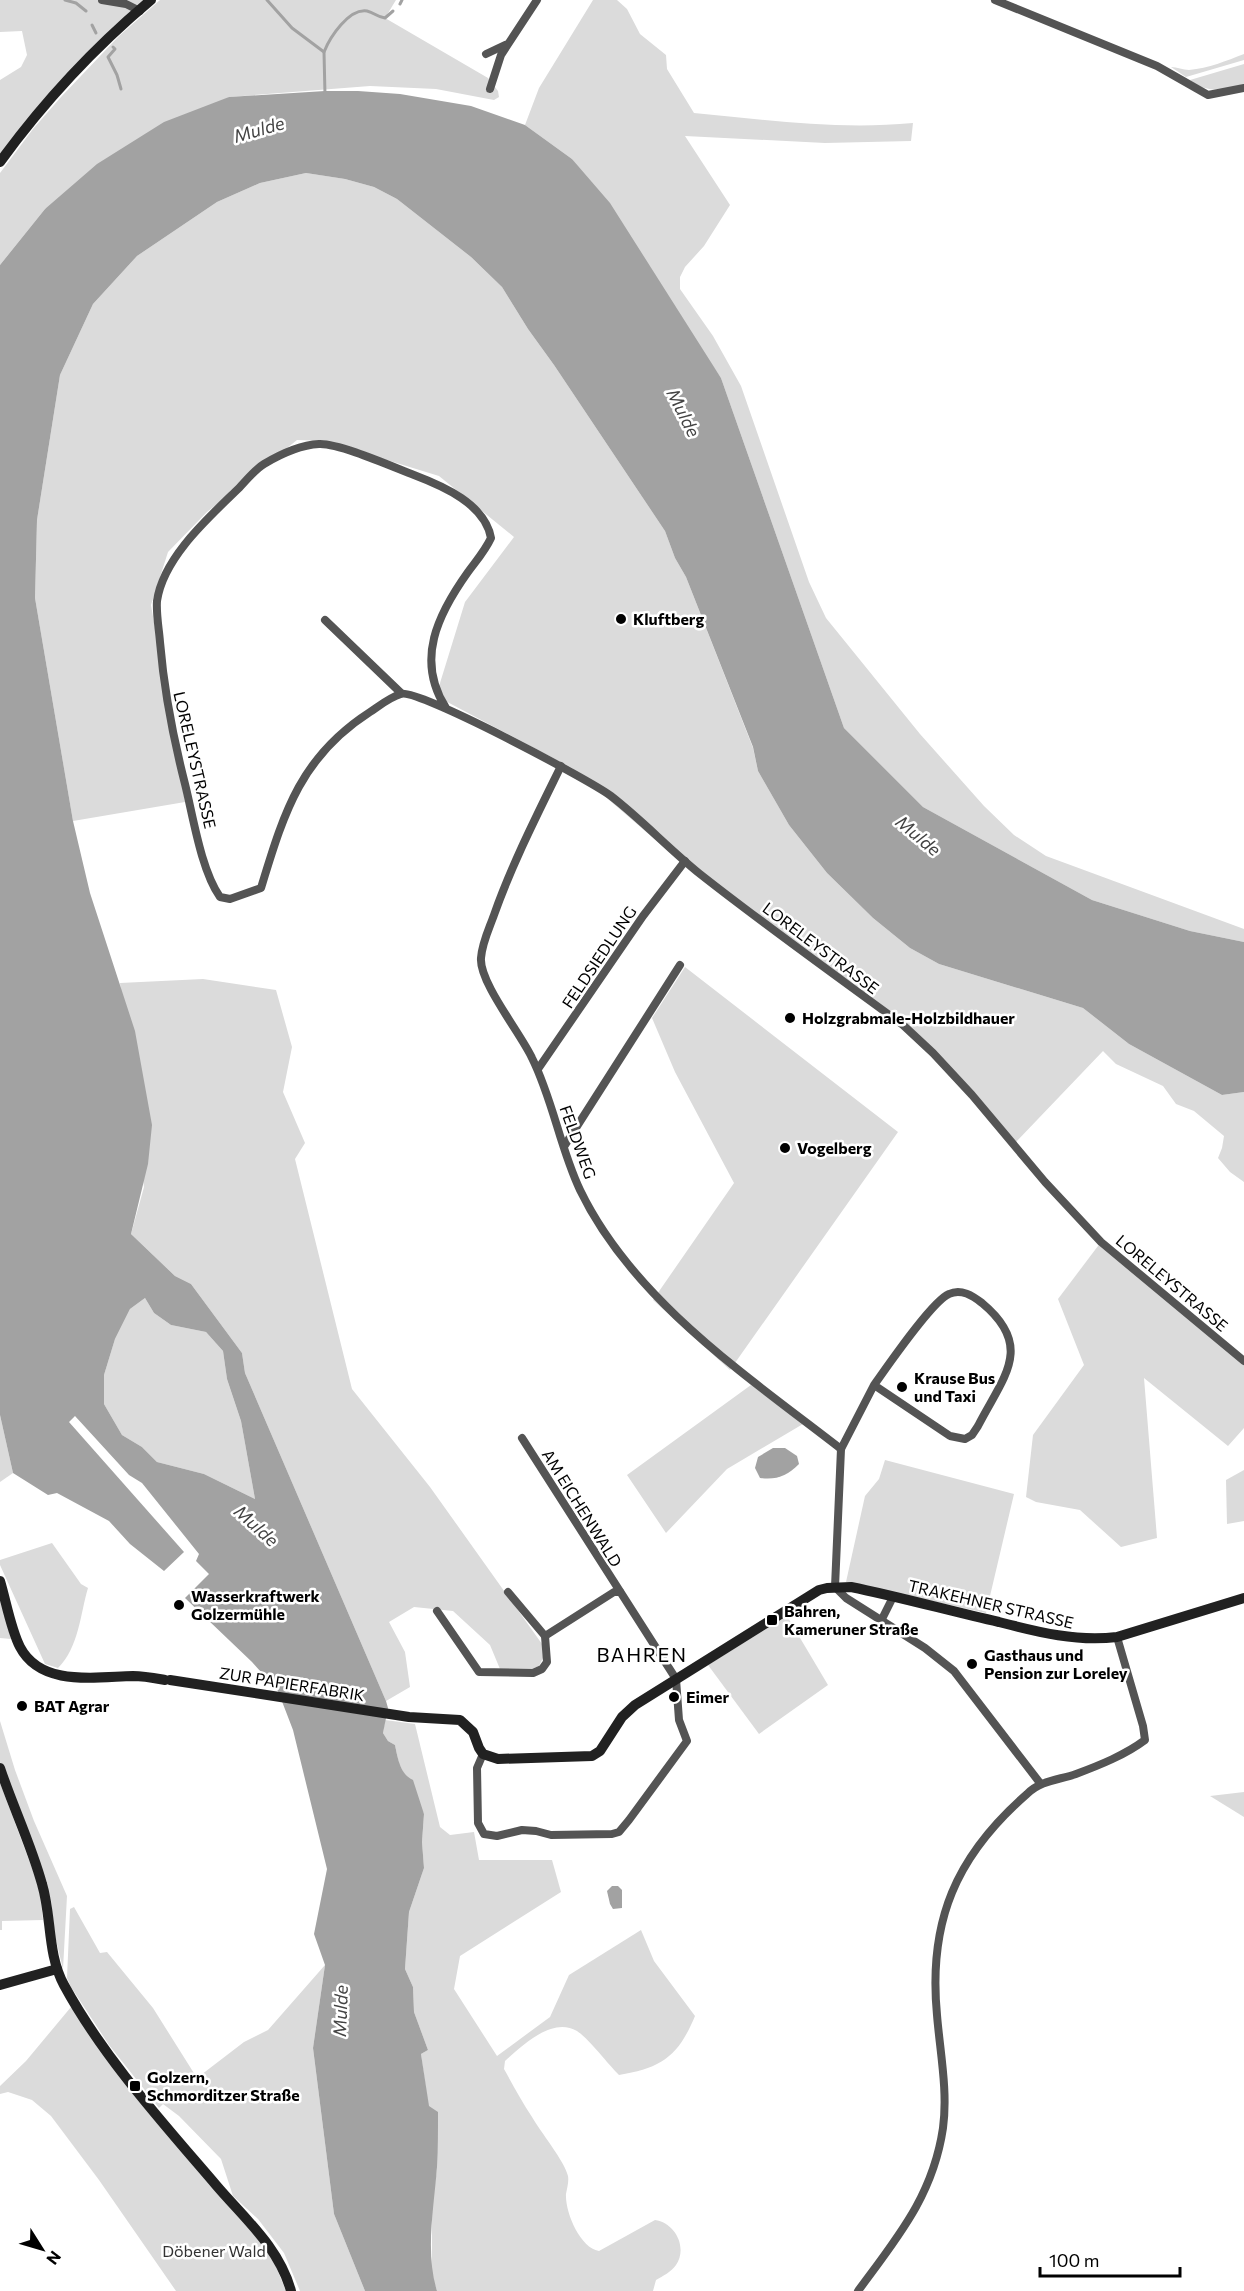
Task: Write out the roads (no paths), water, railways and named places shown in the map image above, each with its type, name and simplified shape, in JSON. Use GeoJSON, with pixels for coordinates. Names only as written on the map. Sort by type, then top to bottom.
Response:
{"type":"FeatureCollection","features":[{"type":"Feature","properties":{"kind":"street"},"geometry":{"type":"LineString","coordinates":[[102,0],[126,4],[140,11]]}},
{"type":"Feature","properties":{"kind":"street"},"geometry":{"type":"LineString","coordinates":[[0,162],[24,130],[73,76],[151,0]]}},
{"type":"Feature","properties":{"kind":"street"},"geometry":{"type":"LineString","coordinates":[[490,89],[495,67],[506,45],[537,0]]}},
{"type":"Feature","properties":{"kind":"street"},"geometry":{"type":"LineString","coordinates":[[995,0],[1157,66],[1208,95],[1244,88]]}},
{"type":"Feature","properties":{"kind":"street"},"geometry":{"type":"LineString","coordinates":[[486,54],[506,45]]}},
{"type":"Feature","properties":{"kind":"street","name":"LORELEYSTRASSE"},"geometry":{"type":"LineString","coordinates":[[401,693],[350,726],[336,737],[319,756],[293,795],[261,888],[230,899],[220,897],[208,871],[200,844],[172,730],[162,667],[157,603],[161,584],[188,541],[208,517],[262,465],[299,448],[320,444],[338,447],[437,483],[453,492],[476,511],[490,530],[491,538],[452,596],[441,617],[433,642],[430,666],[433,682],[446,708]]}},
{"type":"Feature","properties":{"kind":"street","name":"LORELEYSTRASSE"},"geometry":{"type":"LineString","coordinates":[[325,620],[401,693],[446,708],[561,766],[611,796],[685,861],[919,1039],[972,1095],[1045,1182],[1101,1242],[1244,1360]]}},
{"type":"Feature","properties":{"kind":"street","name":"FELDWEG"},"geometry":{"type":"LineString","coordinates":[[561,766],[498,904],[480,960],[493,993],[519,1033],[538,1070],[580,1189],[627,1263],[649,1288],[719,1354],[841,1449]]}},
{"type":"Feature","properties":{"kind":"street","name":"FELDSIEDLUNG"},"geometry":{"type":"LineString","coordinates":[[538,1070],[637,924],[685,861]]}},
{"type":"Feature","properties":{"kind":"street"},"geometry":{"type":"LineString","coordinates":[[565,1145],[680,965]]}},
{"type":"Feature","properties":{"kind":"street"},"geometry":{"type":"LineString","coordinates":[[874,1385],[950,1436],[965,1439],[972,1435],[978,1426],[1010,1365],[1012,1346],[1008,1332],[1001,1320],[974,1296],[960,1292],[949,1294],[939,1301],[913,1332],[874,1385],[841,1449],[836,1587],[846,1598],[925,1648],[954,1671],[1040,1784]]}},
{"type":"Feature","properties":{"kind":"street","name":"AM EICHENWALD"},"geometry":{"type":"LineString","coordinates":[[522,1438],[676,1679]]}},
{"type":"Feature","properties":{"kind":"street","name":"ZUR PAPIERFABRIK"},"geometry":{"type":"LineString","coordinates":[[0,1581],[19,1646],[30,1662],[43,1671],[67,1677],[137,1676],[409,1718],[460,1720],[473,1732],[483,1754]]}},
{"type":"Feature","properties":{"kind":"street"},"geometry":{"type":"LineString","coordinates":[[676,1679],[679,1720],[687,1741],[619,1832],[551,1835],[522,1830],[497,1836],[484,1834],[478,1823],[477,1768],[483,1754],[498,1759],[592,1756],[600,1751],[622,1717],[635,1705],[676,1679],[819,1590],[836,1587]]}},
{"type":"Feature","properties":{"kind":"street","name":"TRAKEHNER STRASSE"},"geometry":{"type":"LineString","coordinates":[[836,1587],[851,1587],[1074,1639],[1096,1640],[1117,1636],[1244,1598]]}},
{"type":"Feature","properties":{"kind":"street"},"geometry":{"type":"LineString","coordinates":[[437,1611],[479,1672],[533,1673],[542,1669],[547,1662],[545,1636],[508,1592]]}},
{"type":"Feature","properties":{"kind":"street","name":"AM EICHENWALD"},"geometry":{"type":"LineString","coordinates":[[545,1636],[614,1592],[620,1592]]}},
{"type":"Feature","properties":{"kind":"street"},"geometry":{"type":"LineString","coordinates":[[881,1621],[893,1597]]}},
{"type":"Feature","properties":{"kind":"street"},"geometry":{"type":"LineString","coordinates":[[858,2291],[909,2221],[933,2168],[944,2116],[935,1995],[936,1960],[941,1921],[958,1877],[986,1838],[1027,1793],[1040,1784],[1074,1775],[1112,1759],[1145,1740],[1117,1636]]}},
{"type":"Feature","properties":{"kind":"street"},"geometry":{"type":"LineString","coordinates":[[0,1768],[42,1884],[57,1969],[64,1985],[106,2049],[214,2183],[279,2258],[291,2291]]}},
{"type":"Feature","properties":{"kind":"street"},"geometry":{"type":"LineString","coordinates":[[0,1985],[57,1969]]}},
{"type":"Feature","properties":{"kind":"water","name":"Mulde"},"geometry":{"type":"Polygon","coordinates":[[[358,91],[400,94],[471,106],[525,125],[572,159],[610,203],[721,378],[844,728],[923,807],[1092,900],[1190,931],[1244,942],[1244,1092],[1222,1095],[1129,1044],[1083,1008],[939,964],[910,948],[873,918],[827,873],[789,825],[758,771],[753,747],[686,577],[675,558],[665,531],[502,287],[471,257],[397,199],[374,187],[345,179],[306,173],[260,183],[217,202],[137,256],[93,304],[60,375],[37,520],[35,598],[73,821],[90,893],[135,1031],[152,1125],[148,1164],[131,1234],[175,1276],[191,1284],[242,1353],[245,1373],[386,1701],[388,1708],[383,1733],[388,1741],[395,1745],[402,1770],[413,1780],[424,1814],[422,1842],[424,1868],[409,1912],[405,1969],[413,1987],[414,2012],[428,2050],[421,2054],[429,2106],[438,2112],[437,2167],[431,2245],[433,2276],[437,2291],[365,2291],[334,2214],[313,2048],[325,1965],[314,1934],[327,1869],[293,1730],[278,1691],[252,1662],[185,1598],[209,1574],[196,1561],[199,1554],[142,1483],[129,1475],[75,1416],[69,1422],[184,1552],[164,1571],[130,1544],[109,1521],[57,1493],[48,1495],[13,1473],[0,1415],[0,265],[45,209],[97,164],[164,122],[229,97],[358,91]],[[145,1298],[130,1309],[115,1339],[104,1375],[104,1404],[122,1435],[142,1447],[157,1462],[204,1474],[255,1499],[241,1421],[227,1379],[223,1351],[206,1332],[171,1325],[154,1313],[145,1298]]]}},
{"type":"Feature","properties":{"kind":"water"},"geometry":{"type":"Polygon","coordinates":[[[773,1448],[785,1448],[797,1456],[799,1464],[781,1476],[760,1478],[755,1468],[758,1457],[773,1448]]]}},
{"type":"Feature","properties":{"kind":"water"},"geometry":{"type":"Polygon","coordinates":[[[612,1886],[618,1886],[622,1890],[622,1908],[613,1909],[610,1904],[607,1891],[612,1886]]]}},
{"type":"Feature","properties":{"kind":"waterway"},"geometry":{"type":"LineString","coordinates":[[65,0],[76,3],[86,11]]}},
{"type":"Feature","properties":{"kind":"waterway"},"geometry":{"type":"LineString","coordinates":[[267,0],[292,28],[324,52],[325,95]]}},
{"type":"Feature","properties":{"kind":"waterway"},"geometry":{"type":"LineString","coordinates":[[400,4],[402,0]]}},
{"type":"Feature","properties":{"kind":"waterway"},"geometry":{"type":"LineString","coordinates":[[324,52],[335,32],[354,14],[367,11],[385,18],[393,11]]}},
{"type":"Feature","properties":{"kind":"waterway"},"geometry":{"type":"LineString","coordinates":[[92,25],[96,33]]}},
{"type":"Feature","properties":{"kind":"waterway"},"geometry":{"type":"LineString","coordinates":[[113,47],[115,49],[108,57],[121,89]]}},
{"type":"Feature","properties":{"kind":"place","name":"Kluftberg"},"geometry":{"type":"Point","coordinates":[621,619]}},
{"type":"Feature","properties":{"kind":"place","name":"Holzgrabmale-Holzbildhauer"},"geometry":{"type":"Point","coordinates":[790,1018]}},
{"type":"Feature","properties":{"kind":"place","name":"Vogelberg"},"geometry":{"type":"Point","coordinates":[785,1148]}},
{"type":"Feature","properties":{"kind":"place","name":"Krause Bus und Taxi"},"geometry":{"type":"Point","coordinates":[902,1387]}},
{"type":"Feature","properties":{"kind":"place","name":"Wasserkraftwerk Golzermühle"},"geometry":{"type":"Point","coordinates":[179,1605]}},
{"type":"Feature","properties":{"kind":"place","name":"Bahren, Kameruner Straße"},"geometry":{"type":"Point","coordinates":[772,1620]}},
{"type":"Feature","properties":{"kind":"place","name":"Gasthaus und Pension zur Loreley"},"geometry":{"type":"Point","coordinates":[972,1664]}},
{"type":"Feature","properties":{"kind":"place","name":"Eimer"},"geometry":{"type":"Point","coordinates":[674,1697]}},
{"type":"Feature","properties":{"kind":"place","name":"BAT Agrar"},"geometry":{"type":"Point","coordinates":[22,1706]}},
{"type":"Feature","properties":{"kind":"place","name":"Golzern, Schmorditzer Straße"},"geometry":{"type":"Point","coordinates":[135,2086]}},
{"type":"Feature","properties":{"kind":"district","name":"BAHREN"},"geometry":{"type":"Point","coordinates":[642,1655]}},
{"type":"Feature","properties":{"kind":"park label","name":"Döbener Wald"},"geometry":{"type":"Point","coordinates":[214,2251]}}]}
